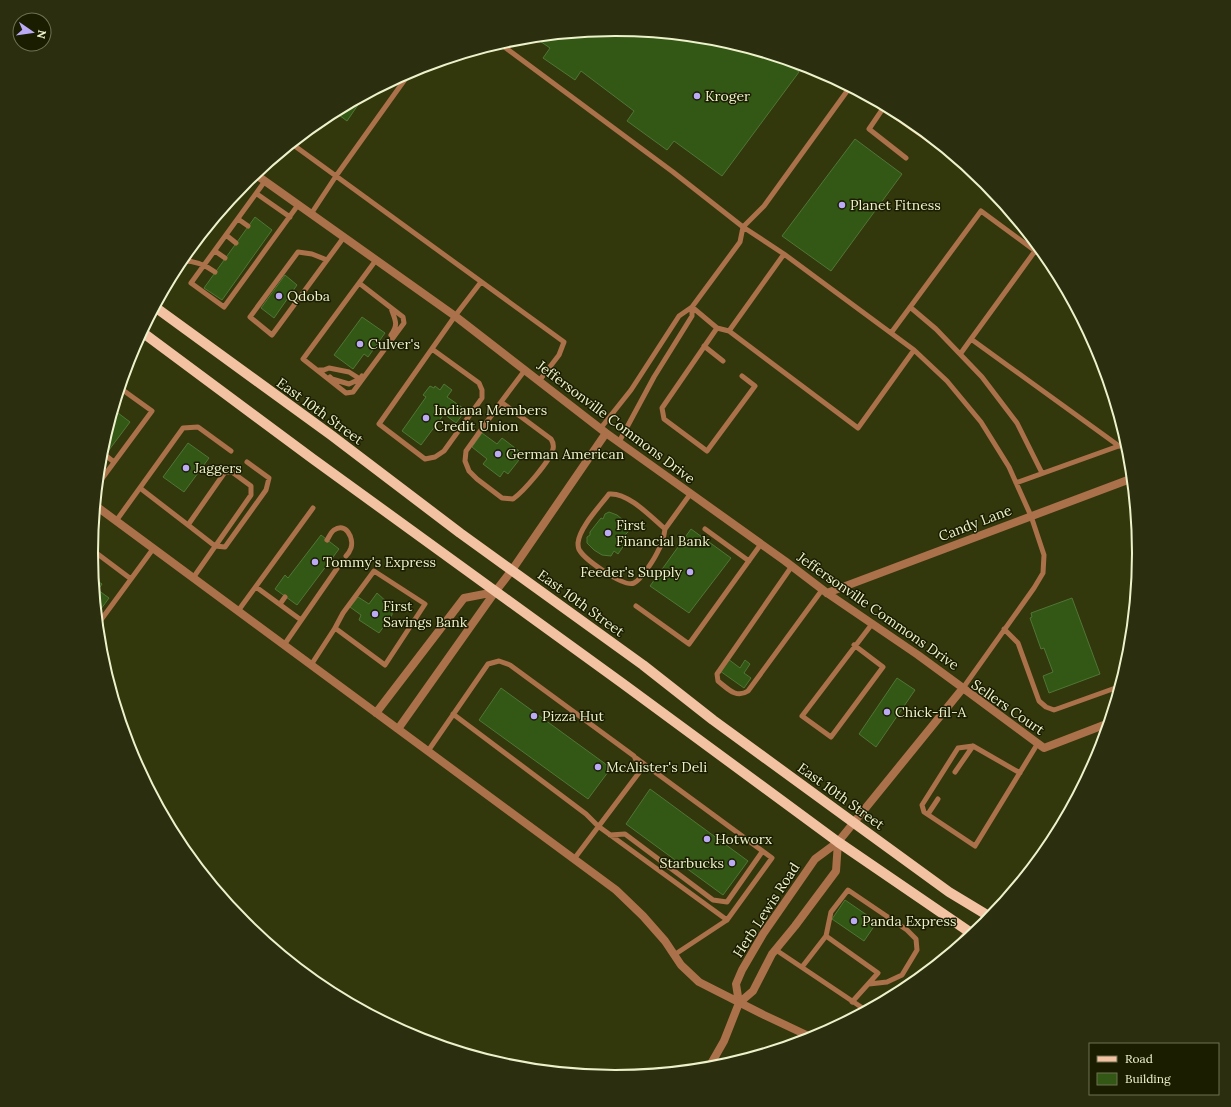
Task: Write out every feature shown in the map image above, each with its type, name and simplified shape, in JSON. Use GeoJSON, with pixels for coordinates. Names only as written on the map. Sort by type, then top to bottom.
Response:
{"type":"FeatureCollection","features":[{"type":"Feature","properties":{"kind":"main road","name":"East 10th Street"},"geometry":{"type":"LineString","coordinates":[[159,310],[643,665],[713,720],[853,823],[950,892],[986,914]]}},
{"type":"Feature","properties":{"kind":"main road"},"geometry":{"type":"LineString","coordinates":[[146,335],[306,454],[838,842],[968,932]]}},
{"type":"Feature","properties":{"kind":"street","name":"Jeffersonville Commons Drive"},"geometry":{"type":"LineString","coordinates":[[260,178],[455,316],[603,431],[792,566],[824,592],[918,655],[963,688]]}},
{"type":"Feature","properties":{"kind":"street"},"geometry":{"type":"LineString","coordinates":[[398,729],[512,570],[603,431]]}},
{"type":"Feature","properties":{"kind":"street","name":"Candy Lane"},"geometry":{"type":"LineString","coordinates":[[824,592],[1128,480]]}},
{"type":"Feature","properties":{"kind":"street"},"geometry":{"type":"LineString","coordinates":[[100,509],[616,890],[643,916],[665,941],[681,965],[699,982],[740,1004],[807,1035]]}},
{"type":"Feature","properties":{"kind":"street"},"geometry":{"type":"LineString","coordinates":[[376,713],[464,598],[495,592]]}},
{"type":"Feature","properties":{"kind":"street","name":"Sellers Court"},"geometry":{"type":"LineString","coordinates":[[853,823],[963,688],[1044,748],[1104,726]]}},
{"type":"Feature","properties":{"kind":"street","name":"Herb Lewis Road"},"geometry":{"type":"LineString","coordinates":[[740,1004],[736,984],[742,970],[763,934],[816,859],[838,842],[853,823]]}},
{"type":"Feature","properties":{"kind":"street","name":"Herb Lewis Road"},"geometry":{"type":"LineString","coordinates":[[712,1062],[724,1041],[740,1004],[753,991],[772,954],[836,871],[838,842]]}},
{"type":"Feature","properties":{"kind":"lane"},"geometry":{"type":"LineString","coordinates":[[505,48],[673,172],[743,227],[784,254],[914,350],[946,381],[981,422],[1009,467],[1031,516],[1044,556],[1043,573],[963,688]]}},
{"type":"Feature","properties":{"kind":"lane"},"geometry":{"type":"LineString","coordinates":[[311,214],[336,176],[404,81]]}},
{"type":"Feature","properties":{"kind":"lane"},"geometry":{"type":"LineString","coordinates":[[603,431],[679,316],[692,307],[740,242],[743,227],[764,206],[847,91]]}},
{"type":"Feature","properties":{"kind":"lane"},"geometry":{"type":"LineString","coordinates":[[880,109],[869,129],[906,158]]}},
{"type":"Feature","properties":{"kind":"lane"},"geometry":{"type":"LineString","coordinates":[[296,147],[564,342],[559,355],[538,381]]}},
{"type":"Feature","properties":{"kind":"lane"},"geometry":{"type":"LineString","coordinates":[[265,181],[191,283],[224,306],[245,272],[298,205]]}},
{"type":"Feature","properties":{"kind":"lane"},"geometry":{"type":"LineString","coordinates":[[256,194],[290,217]]}},
{"type":"Feature","properties":{"kind":"lane"},"geometry":{"type":"LineString","coordinates":[[890,333],[981,211],[1035,251],[961,353]]}},
{"type":"Feature","properties":{"kind":"lane"},"geometry":{"type":"LineString","coordinates":[[238,219],[248,226]]}},
{"type":"Feature","properties":{"kind":"lane"},"geometry":{"type":"LineString","coordinates":[[226,235],[236,243]]}},
{"type":"Feature","properties":{"kind":"lane"},"geometry":{"type":"LineString","coordinates":[[327,260],[312,254],[298,252],[250,317],[272,335],[344,237]]}},
{"type":"Feature","properties":{"kind":"lane"},"geometry":{"type":"LineString","coordinates":[[215,250],[225,258]]}},
{"type":"Feature","properties":{"kind":"lane"},"geometry":{"type":"LineString","coordinates":[[729,331],[784,254]]}},
{"type":"Feature","properties":{"kind":"lane"},"geometry":{"type":"LineString","coordinates":[[359,283],[403,317],[404,323],[353,392],[346,393],[303,359],[359,283],[376,260]]}},
{"type":"Feature","properties":{"kind":"lane"},"geometry":{"type":"LineString","coordinates":[[188,262],[204,265],[215,272]]}},
{"type":"Feature","properties":{"kind":"lane"},"geometry":{"type":"LineString","coordinates":[[432,349],[479,383],[482,390],[482,398],[444,451],[435,457],[425,459],[379,424],[455,316],[481,282]]}},
{"type":"Feature","properties":{"kind":"lane"},"geometry":{"type":"LineString","coordinates":[[692,307],[717,328],[729,331],[858,428],[914,350]]}},
{"type":"Feature","properties":{"kind":"lane"},"geometry":{"type":"LineString","coordinates":[[619,442],[654,377],[692,316],[692,307]]}},
{"type":"Feature","properties":{"kind":"lane"},"geometry":{"type":"LineString","coordinates":[[910,307],[961,353],[982,377],[1017,423],[1042,474]]}},
{"type":"Feature","properties":{"kind":"lane"},"geometry":{"type":"LineString","coordinates":[[324,370],[332,378],[349,384],[360,379],[396,328],[396,321],[391,308]]}},
{"type":"Feature","properties":{"kind":"lane"},"geometry":{"type":"LineString","coordinates":[[717,328],[662,408],[664,419],[707,450],[755,386],[742,376]]}},
{"type":"Feature","properties":{"kind":"lane"},"geometry":{"type":"LineString","coordinates":[[971,339],[1120,446]]}},
{"type":"Feature","properties":{"kind":"lane"},"geometry":{"type":"LineString","coordinates":[[704,346],[723,361]]}},
{"type":"Feature","properties":{"kind":"lane"},"geometry":{"type":"LineString","coordinates":[[318,370],[329,368],[349,372],[360,379]]}},
{"type":"Feature","properties":{"kind":"lane"},"geometry":{"type":"LineString","coordinates":[[501,402],[551,439],[554,449],[526,488],[520,495],[513,499],[502,498],[477,479],[469,471],[465,461],[466,451],[501,402],[525,370]]}},
{"type":"Feature","properties":{"kind":"lane"},"geometry":{"type":"LineString","coordinates":[[105,470],[114,462],[152,411],[124,391]]}},
{"type":"Feature","properties":{"kind":"lane"},"geometry":{"type":"LineString","coordinates":[[116,521],[183,428],[198,427],[231,451]]}},
{"type":"Feature","properties":{"kind":"lane"},"geometry":{"type":"LineString","coordinates":[[1016,483],[1120,446]]}},
{"type":"Feature","properties":{"kind":"lane"},"geometry":{"type":"LineString","coordinates":[[107,457],[114,462]]}},
{"type":"Feature","properties":{"kind":"lane"},"geometry":{"type":"LineString","coordinates":[[140,488],[215,546],[225,547],[266,490],[269,478],[247,462]]}},
{"type":"Feature","properties":{"kind":"lane"},"geometry":{"type":"LineString","coordinates":[[188,525],[226,472],[232,472],[251,486],[250,495],[193,578]]}},
{"type":"Feature","properties":{"kind":"lane"},"geometry":{"type":"LineString","coordinates":[[665,529],[629,499],[616,493],[609,494],[583,530],[578,546],[579,550],[585,557],[616,579],[628,584],[634,583],[659,550],[665,529],[690,493]]}},
{"type":"Feature","properties":{"kind":"lane"},"geometry":{"type":"LineString","coordinates":[[238,611],[313,508]]}},
{"type":"Feature","properties":{"kind":"lane"},"geometry":{"type":"LineString","coordinates":[[327,540],[334,530],[338,528],[344,528],[349,532],[352,540],[351,547],[346,556]]}},
{"type":"Feature","properties":{"kind":"lane"},"geometry":{"type":"LineString","coordinates":[[705,529],[749,561]]}},
{"type":"Feature","properties":{"kind":"lane"},"geometry":{"type":"LineString","coordinates":[[636,606],[689,644],[761,544]]}},
{"type":"Feature","properties":{"kind":"lane"},"geometry":{"type":"LineString","coordinates":[[102,619],[153,549]]}},
{"type":"Feature","properties":{"kind":"lane"},"geometry":{"type":"LineString","coordinates":[[98,554],[131,579]]}},
{"type":"Feature","properties":{"kind":"lane"},"geometry":{"type":"LineString","coordinates":[[792,566],[717,674],[718,681],[739,695],[748,691],[824,592]]}},
{"type":"Feature","properties":{"kind":"lane"},"geometry":{"type":"LineString","coordinates":[[284,645],[338,567]]}},
{"type":"Feature","properties":{"kind":"lane"},"geometry":{"type":"LineString","coordinates":[[310,664],[335,628],[343,613],[374,571],[425,604],[385,665],[335,628]]}},
{"type":"Feature","properties":{"kind":"lane"},"geometry":{"type":"LineString","coordinates":[[256,587],[301,620]]}},
{"type":"Feature","properties":{"kind":"lane"},"geometry":{"type":"LineString","coordinates":[[280,604],[285,597]]}},
{"type":"Feature","properties":{"kind":"lane"},"geometry":{"type":"LineString","coordinates":[[854,645],[883,667],[830,737],[802,716],[854,645],[872,624]]}},
{"type":"Feature","properties":{"kind":"lane"},"geometry":{"type":"LineString","coordinates":[[1004,629],[1018,643],[1039,701],[1046,707],[1054,710],[1115,688]]}},
{"type":"Feature","properties":{"kind":"lane"},"geometry":{"type":"LineString","coordinates":[[428,751],[488,664],[499,661],[510,665],[772,858],[727,920],[674,955]]}},
{"type":"Feature","properties":{"kind":"lane"},"geometry":{"type":"LineString","coordinates":[[453,714],[586,814],[598,826],[727,920]]}},
{"type":"Feature","properties":{"kind":"lane"},"geometry":{"type":"LineString","coordinates":[[1020,773],[973,746],[958,748],[922,805],[924,812],[975,846],[1020,773],[1038,743]]}},
{"type":"Feature","properties":{"kind":"lane"},"geometry":{"type":"LineString","coordinates":[[954,772],[973,746]]}},
{"type":"Feature","properties":{"kind":"lane"},"geometry":{"type":"LineString","coordinates":[[574,859],[641,770],[634,756]]}},
{"type":"Feature","properties":{"kind":"lane"},"geometry":{"type":"LineString","coordinates":[[928,814],[938,799]]}},
{"type":"Feature","properties":{"kind":"lane"},"geometry":{"type":"LineString","coordinates":[[610,835],[625,834],[713,900],[727,902],[762,852]]}},
{"type":"Feature","properties":{"kind":"lane"},"geometry":{"type":"LineString","coordinates":[[802,967],[826,936],[831,912],[848,890],[907,930],[916,939],[917,950],[902,975],[887,982],[869,984]]}},
{"type":"Feature","properties":{"kind":"lane"},"geometry":{"type":"LineString","coordinates":[[826,936],[878,974],[852,1002]]}},
{"type":"Feature","properties":{"kind":"lane"},"geometry":{"type":"LineString","coordinates":[[776,950],[862,1008]]}},
{"type":"Feature","properties":{"kind":"building","name":"Kroger"},"geometry":{"type":"Polygon","coordinates":[[[616,36],[683,40],[716,46],[782,63],[792,67],[799,72],[722,176],[674,141],[667,150],[627,121],[634,111],[581,71],[575,80],[543,58],[550,48],[540,41],[582,37],[616,36]]]}},
{"type":"Feature","properties":{"kind":"building"},"geometry":{"type":"Polygon","coordinates":[[[358,104],[347,121],[340,116],[358,104]]]}},
{"type":"Feature","properties":{"kind":"building","name":"Planet Fitness"},"geometry":{"type":"Polygon","coordinates":[[[855,139],[902,174],[831,271],[782,236],[855,139]]]}},
{"type":"Feature","properties":{"kind":"building"},"geometry":{"type":"Polygon","coordinates":[[[255,217],[272,230],[222,300],[204,288],[255,217]]]}},
{"type":"Feature","properties":{"kind":"building","name":"Qdoba"},"geometry":{"type":"Polygon","coordinates":[[[285,275],[297,285],[274,318],[261,308],[285,275]]]}},
{"type":"Feature","properties":{"kind":"building","name":"Culver's"},"geometry":{"type":"Polygon","coordinates":[[[362,317],[385,333],[368,357],[364,354],[353,369],[334,355],[362,317]]]}},
{"type":"Feature","properties":{"kind":"building","name":"Indiana Members Credit Union"},"geometry":{"type":"Polygon","coordinates":[[[444,384],[452,390],[447,397],[466,410],[456,423],[444,414],[421,445],[402,431],[426,397],[423,395],[430,386],[434,388],[435,386],[440,390],[444,384]]]}},
{"type":"Feature","properties":{"kind":"building"},"geometry":{"type":"Polygon","coordinates":[[[118,413],[130,422],[109,451],[118,413]]]}},
{"type":"Feature","properties":{"kind":"building","name":"German American"},"geometry":{"type":"Polygon","coordinates":[[[482,433],[497,444],[502,438],[519,451],[514,456],[519,460],[508,474],[504,471],[500,477],[483,464],[487,459],[472,447],[482,433]]]}},
{"type":"Feature","properties":{"kind":"building","name":"Jaggers"},"geometry":{"type":"Polygon","coordinates":[[[188,443],[209,458],[184,492],[163,477],[188,443]]]}},
{"type":"Feature","properties":{"kind":"building","name":"First Financial Bank"},"geometry":{"type":"Polygon","coordinates":[[[609,512],[617,515],[623,520],[628,528],[628,532],[625,535],[629,538],[618,554],[614,551],[611,556],[602,555],[587,543],[587,537],[590,535],[590,532],[601,518],[603,519],[605,514],[609,512]]]}},
{"type":"Feature","properties":{"kind":"building","name":"Feeder's Supply"},"geometry":{"type":"Polygon","coordinates":[[[691,529],[731,558],[689,613],[650,586],[691,529]]]}},
{"type":"Feature","properties":{"kind":"building","name":"Tommy's Express"},"geometry":{"type":"Polygon","coordinates":[[[321,535],[339,549],[297,605],[275,589],[285,575],[288,578],[321,535]]]}},
{"type":"Feature","properties":{"kind":"building"},"geometry":{"type":"Polygon","coordinates":[[[99,582],[102,584],[99,588],[99,582]]]}},
{"type":"Feature","properties":{"kind":"building"},"geometry":{"type":"Polygon","coordinates":[[[99,591],[109,598],[101,609],[99,591]]]}},
{"type":"Feature","properties":{"kind":"building","name":"First Savings Bank"},"geometry":{"type":"Polygon","coordinates":[[[377,593],[389,604],[393,603],[396,610],[392,612],[392,615],[379,633],[359,620],[361,615],[350,607],[358,597],[369,604],[377,593]]]}},
{"type":"Feature","properties":{"kind":"building"},"geometry":{"type":"Polygon","coordinates":[[[1072,598],[1100,674],[1049,693],[1043,676],[1053,672],[1044,648],[1041,649],[1030,618],[1032,617],[1031,613],[1072,598]]]}},
{"type":"Feature","properties":{"kind":"building"},"geometry":{"type":"Polygon","coordinates":[[[728,659],[740,668],[745,660],[750,664],[744,673],[751,678],[744,688],[720,671],[728,659]]]}},
{"type":"Feature","properties":{"kind":"building","name":"Chick-fil-A"},"geometry":{"type":"Polygon","coordinates":[[[897,678],[915,690],[876,747],[859,734],[897,678]]]}},
{"type":"Feature","properties":{"kind":"building"},"geometry":{"type":"Polygon","coordinates":[[[501,688],[611,768],[588,799],[479,720],[501,688]]]}},
{"type":"Feature","properties":{"kind":"building"},"geometry":{"type":"Polygon","coordinates":[[[650,789],[748,861],[723,895],[626,824],[650,789]]]}},
{"type":"Feature","properties":{"kind":"building","name":"Panda Express"},"geometry":{"type":"Polygon","coordinates":[[[845,900],[877,922],[864,941],[832,919],[845,900]]]}},
{"type":"Feature","properties":{"kind":"place","name":"Kroger"},"geometry":{"type":"Point","coordinates":[697,96]}},
{"type":"Feature","properties":{"kind":"place","name":"Planet Fitness"},"geometry":{"type":"Point","coordinates":[842,205]}},
{"type":"Feature","properties":{"kind":"place","name":"Qdoba"},"geometry":{"type":"Point","coordinates":[279,296]}},
{"type":"Feature","properties":{"kind":"place","name":"Culver's"},"geometry":{"type":"Point","coordinates":[360,344]}},
{"type":"Feature","properties":{"kind":"place","name":"Indiana Members Credit Union"},"geometry":{"type":"Point","coordinates":[426,418]}},
{"type":"Feature","properties":{"kind":"place","name":"German American"},"geometry":{"type":"Point","coordinates":[498,454]}},
{"type":"Feature","properties":{"kind":"place","name":"Jaggers"},"geometry":{"type":"Point","coordinates":[186,468]}},
{"type":"Feature","properties":{"kind":"place","name":"First Financial Bank"},"geometry":{"type":"Point","coordinates":[608,533]}},
{"type":"Feature","properties":{"kind":"place","name":"Tommy's Express"},"geometry":{"type":"Point","coordinates":[315,562]}},
{"type":"Feature","properties":{"kind":"place","name":"Feeder's Supply"},"geometry":{"type":"Point","coordinates":[690,572]}},
{"type":"Feature","properties":{"kind":"place","name":"First Savings Bank"},"geometry":{"type":"Point","coordinates":[375,614]}},
{"type":"Feature","properties":{"kind":"place","name":"Chick-fil-A"},"geometry":{"type":"Point","coordinates":[887,712]}},
{"type":"Feature","properties":{"kind":"place","name":"Pizza Hut"},"geometry":{"type":"Point","coordinates":[534,716]}},
{"type":"Feature","properties":{"kind":"place","name":"McAlister's Deli"},"geometry":{"type":"Point","coordinates":[598,767]}},
{"type":"Feature","properties":{"kind":"place","name":"Hotworx"},"geometry":{"type":"Point","coordinates":[707,839]}},
{"type":"Feature","properties":{"kind":"place","name":"Starbucks"},"geometry":{"type":"Point","coordinates":[732,863]}},
{"type":"Feature","properties":{"kind":"place","name":"Panda Express"},"geometry":{"type":"Point","coordinates":[854,921]}}]}
